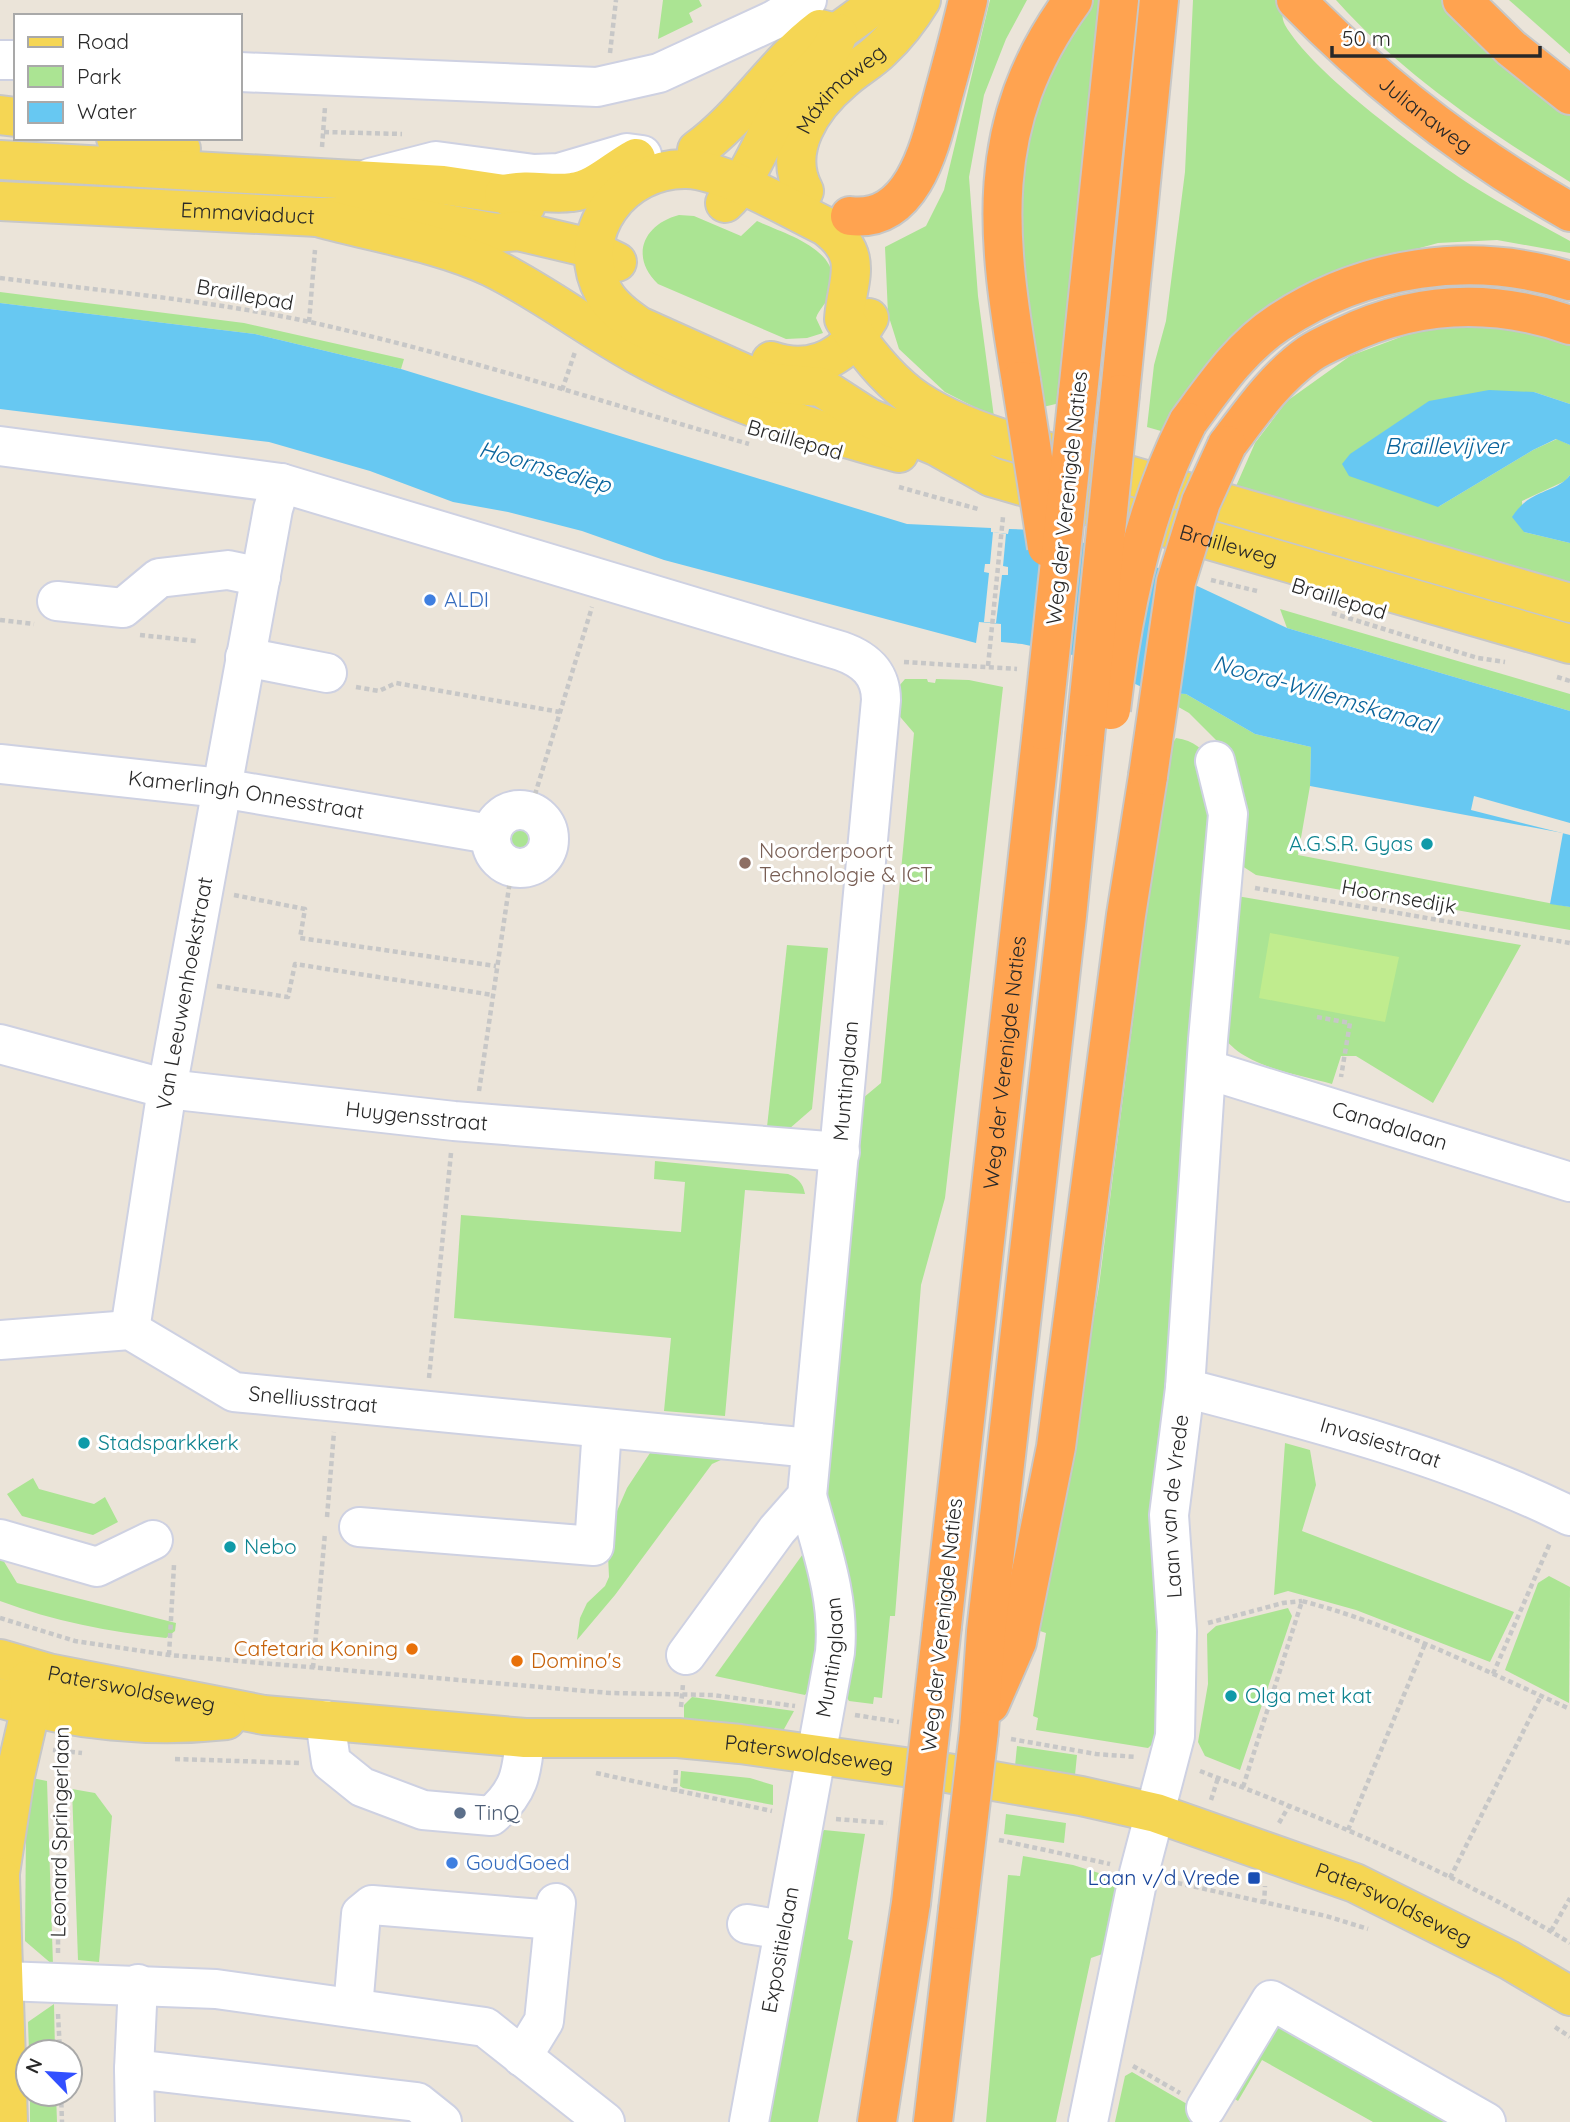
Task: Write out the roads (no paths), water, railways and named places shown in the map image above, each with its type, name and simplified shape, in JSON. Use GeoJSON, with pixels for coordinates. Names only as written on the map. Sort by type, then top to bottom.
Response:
{"type":"FeatureCollection","features":[{"type":"Feature","properties":{"kind":"highway"},"geometry":{"type":"LineString","coordinates":[[854,233],[864,218],[903,196],[926,157],[968,0]]}},
{"type":"Feature","properties":{"kind":"highway"},"geometry":{"type":"LineString","coordinates":[[1055,626],[1043,509],[1003,268],[1000,216],[1003,167],[1014,119],[1030,71],[1053,27],[1073,0]]}},
{"type":"Feature","properties":{"kind":"highway","name":"Weg der Verenigde Naties"},"geometry":{"type":"LineString","coordinates":[[877,2122],[911,1903],[1055,626],[1119,0]]}},
{"type":"Feature","properties":{"kind":"highway","name":"Weg der Verenigde Naties"},"geometry":{"type":"LineString","coordinates":[[1002,1637],[1080,788],[1096,738],[1120,394],[1159,0]]}},
{"type":"Feature","properties":{"kind":"highway","name":"Julianaweg"},"geometry":{"type":"LineString","coordinates":[[1296,0],[1345,50],[1419,112],[1501,170],[1570,212]]}},
{"type":"Feature","properties":{"kind":"highway"},"geometry":{"type":"LineString","coordinates":[[1462,0],[1511,48],[1570,95]]}},
{"type":"Feature","properties":{"kind":"highway"},"geometry":{"type":"LineString","coordinates":[[1096,738],[1144,533],[1166,465],[1188,422],[1227,368],[1276,324],[1335,291],[1386,274],[1458,265],[1507,268],[1547,274],[1570,281]]}},
{"type":"Feature","properties":{"kind":"highway"},"geometry":{"type":"LineString","coordinates":[[933,2122],[979,1731],[1002,1637],[1056,1447],[1124,928],[1176,582],[1201,502],[1227,445],[1268,391],[1310,353],[1373,322],[1421,309],[1487,306],[1533,312],[1570,325]]}},
{"type":"Feature","properties":{"kind":"main road","name":"Máximaweg"},"geometry":{"type":"LineString","coordinates":[[604,264],[630,220],[656,196],[677,191],[726,203],[722,166],[761,119],[778,88],[819,45],[882,0]]}},
{"type":"Feature","properties":{"kind":"main road","name":"Máximaweg"},"geometry":{"type":"LineString","coordinates":[[804,191],[796,176],[794,160],[800,136],[811,118],[841,81],[880,52],[903,27],[922,0]]}},
{"type":"Feature","properties":{"kind":"main road"},"geometry":{"type":"LineString","coordinates":[[129,140],[208,152],[244,173]]}},
{"type":"Feature","properties":{"kind":"main road"},"geometry":{"type":"LineString","coordinates":[[642,155],[668,148],[804,191],[854,233],[875,265],[865,325],[847,349],[817,374],[772,383],[748,375],[639,326],[614,305],[604,264],[605,214],[621,192],[646,175],[722,166],[825,226],[854,233]]}},
{"type":"Feature","properties":{"kind":"main road","name":"Emmaviaduct"},"geometry":{"type":"LineString","coordinates":[[0,160],[366,179],[505,194],[526,189],[572,192],[587,188],[642,155]]}},
{"type":"Feature","properties":{"kind":"main road","name":"Emmaviaduct"},"geometry":{"type":"LineString","coordinates":[[505,194],[528,206],[565,212],[605,214]]}},
{"type":"Feature","properties":{"kind":"main road","name":"Emmaviaduct"},"geometry":{"type":"LineString","coordinates":[[0,201],[316,233],[389,215],[496,233],[518,231],[604,264]]}},
{"type":"Feature","properties":{"kind":"main road"},"geometry":{"type":"LineString","coordinates":[[316,233],[427,246],[490,267],[638,355],[751,404],[886,449],[991,477]]}},
{"type":"Feature","properties":{"kind":"main road","name":"Brailleweg"},"geometry":{"type":"LineString","coordinates":[[865,325],[882,373],[915,401],[974,430],[1570,603]]}},
{"type":"Feature","properties":{"kind":"main road","name":"Brailleweg"},"geometry":{"type":"LineString","coordinates":[[817,374],[869,418],[896,428],[991,477],[1570,644]]}},
{"type":"Feature","properties":{"kind":"main road","name":"Paterswoldseweg"},"geometry":{"type":"LineString","coordinates":[[14,1664],[35,1694],[525,1738],[678,1738],[815,1767],[983,1779],[1210,1833],[1275,1852],[1355,1882],[1487,1948],[1570,1996]]}},
{"type":"Feature","properties":{"kind":"main road","name":"Leonard Springerlaan"},"geometry":{"type":"LineString","coordinates":[[8,2122],[0,1875],[13,1788],[35,1694]]}},
{"type":"Feature","properties":{"kind":"street"},"geometry":{"type":"LineString","coordinates":[[242,72],[597,88],[659,73],[774,20],[807,0]]}},
{"type":"Feature","properties":{"kind":"street","name":"Emmaviaduct"},"geometry":{"type":"LineString","coordinates":[[366,179],[436,161],[534,174],[559,173],[627,153],[642,155]]}},
{"type":"Feature","properties":{"kind":"street"},"geometry":{"type":"LineString","coordinates":[[0,446],[281,483]]}},
{"type":"Feature","properties":{"kind":"street","name":"Van Leeuwenhoekstraat"},"geometry":{"type":"LineString","coordinates":[[130,1330],[186,982],[245,657],[281,483]]}},
{"type":"Feature","properties":{"kind":"street","name":"Muntinglaan"},"geometry":{"type":"LineString","coordinates":[[281,483],[856,656],[871,668],[881,689],[807,1496],[835,1599],[837,1623],[815,1767]]}},
{"type":"Feature","properties":{"kind":"street"},"geometry":{"type":"LineString","coordinates":[[57,601],[123,608],[159,578],[228,570],[261,577]]}},
{"type":"Feature","properties":{"kind":"street"},"geometry":{"type":"LineString","coordinates":[[245,657],[327,673]]}},
{"type":"Feature","properties":{"kind":"street","name":"Laan van de Vrede"},"geometry":{"type":"LineString","coordinates":[[1088,2122],[1139,1873],[1175,1736],[1177,1631],[1169,1515],[1185,1388],[1209,1070],[1208,1040],[1228,814],[1215,761]]}},
{"type":"Feature","properties":{"kind":"street","name":"Kamerlingh Onnesstraat"},"geometry":{"type":"LineString","coordinates":[[0,764],[221,788],[490,834]]}},
{"type":"Feature","properties":{"kind":"street"},"geometry":{"type":"LineString","coordinates":[[520,809],[530,811],[545,824],[549,843],[540,860],[521,868],[512,867],[495,854],[490,834],[501,816],[520,809]]}},
{"type":"Feature","properties":{"kind":"street","name":"Huygensstraat"},"geometry":{"type":"LineString","coordinates":[[0,1044],[167,1089],[465,1121],[840,1152]]}},
{"type":"Feature","properties":{"kind":"street","name":"Canadalaan"},"geometry":{"type":"LineString","coordinates":[[1209,1070],[1570,1182]]}},
{"type":"Feature","properties":{"kind":"street"},"geometry":{"type":"LineString","coordinates":[[2,1345],[130,1330]]}},
{"type":"Feature","properties":{"kind":"street","name":"Snelliusstraat"},"geometry":{"type":"LineString","coordinates":[[130,1330],[234,1392],[811,1448]]}},
{"type":"Feature","properties":{"kind":"street","name":"Invasiestraat"},"geometry":{"type":"LineString","coordinates":[[1185,1388],[1333,1426],[1477,1478],[1566,1514]]}},
{"type":"Feature","properties":{"kind":"street"},"geometry":{"type":"LineString","coordinates":[[359,1527],[594,1546],[602,1428]]}},
{"type":"Feature","properties":{"kind":"street"},"geometry":{"type":"LineString","coordinates":[[686,1655],[777,1530],[807,1496]]}},
{"type":"Feature","properties":{"kind":"street"},"geometry":{"type":"LineString","coordinates":[[0,1539],[97,1567],[153,1539]]}},
{"type":"Feature","properties":{"kind":"street"},"geometry":{"type":"LineString","coordinates":[[325,1720],[331,1762],[362,1787],[424,1810],[491,1816],[509,1800],[517,1786],[525,1738]]}},
{"type":"Feature","properties":{"kind":"street","name":"Expositielaan"},"geometry":{"type":"LineString","coordinates":[[749,2122],[765,1927],[815,1767]]}},
{"type":"Feature","properties":{"kind":"street"},"geometry":{"type":"LineString","coordinates":[[353,2008],[361,1914],[372,1905],[555,1912],[544,2021],[522,2057]]}},
{"type":"Feature","properties":{"kind":"street"},"geometry":{"type":"LineString","coordinates":[[4,1981],[216,1989],[485,2027],[605,2122]]}},
{"type":"Feature","properties":{"kind":"street"},"geometry":{"type":"LineString","coordinates":[[135,2122],[134,2069],[138,1984]]}},
{"type":"Feature","properties":{"kind":"street"},"geometry":{"type":"LineString","coordinates":[[1206,2108],[1271,2000],[1486,2122]]}},
{"type":"Feature","properties":{"kind":"street"},"geometry":{"type":"LineString","coordinates":[[134,2069],[417,2102],[442,2122]]}},
{"type":"Feature","properties":{"kind":"water"},"geometry":{"type":"Polygon","coordinates":[[[0,303],[255,334],[401,369],[907,524],[991,528],[991,532],[1008,534],[1009,529],[1034,530],[1092,545],[1161,569],[1287,628],[1570,711],[1570,907],[1550,904],[1563,833],[1310,786],[1311,747],[1255,734],[1186,694],[1152,692],[1077,656],[1001,642],[1001,624],[979,622],[976,643],[664,560],[582,531],[508,512],[453,502],[370,471],[269,442],[0,409],[0,303]]]}},
{"type":"Feature","properties":{"kind":"water","name":"Braillevijver"},"geometry":{"type":"Polygon","coordinates":[[[1489,390],[1534,392],[1570,404],[1570,445],[1556,439],[1438,507],[1349,476],[1342,464],[1350,454],[1429,401],[1489,390]]]}},
{"type":"Feature","properties":{"kind":"water","name":"Braillevijver"},"geometry":{"type":"Polygon","coordinates":[[[1570,475],[1570,543],[1524,532],[1512,517],[1519,508],[1535,496],[1558,486],[1570,475]]]}},
{"type":"Feature","properties":{"kind":"place","name":"ALDI"},"geometry":{"type":"Point","coordinates":[430,600]}},
{"type":"Feature","properties":{"kind":"place","name":"A.G.S.R. Gyas"},"geometry":{"type":"Point","coordinates":[1427,844]}},
{"type":"Feature","properties":{"kind":"place","name":"Noorderpoort Technologie & ICT"},"geometry":{"type":"Point","coordinates":[745,863]}},
{"type":"Feature","properties":{"kind":"place","name":"Stadsparkkerk"},"geometry":{"type":"Point","coordinates":[84,1443]}},
{"type":"Feature","properties":{"kind":"place","name":"Nebo"},"geometry":{"type":"Point","coordinates":[230,1547]}},
{"type":"Feature","properties":{"kind":"place","name":"Cafetaria Koning"},"geometry":{"type":"Point","coordinates":[412,1649]}},
{"type":"Feature","properties":{"kind":"place","name":"Domino's"},"geometry":{"type":"Point","coordinates":[517,1661]}},
{"type":"Feature","properties":{"kind":"place","name":"Olga met kat"},"geometry":{"type":"Point","coordinates":[1231,1696]}},
{"type":"Feature","properties":{"kind":"place","name":"TinQ"},"geometry":{"type":"Point","coordinates":[460,1813]}},
{"type":"Feature","properties":{"kind":"place","name":"GoudGoed"},"geometry":{"type":"Point","coordinates":[452,1863]}},
{"type":"Feature","properties":{"kind":"place","name":"Laan v/d Vrede"},"geometry":{"type":"Point","coordinates":[1254,1878]}},
{"type":"Feature","properties":{"kind":"water label","name":"Hoornsediep"},"geometry":{"type":"Point","coordinates":[545,467]}},
{"type":"Feature","properties":{"kind":"water label","name":"Noord-Willemskanaal"},"geometry":{"type":"Point","coordinates":[1325,694]}}]}
